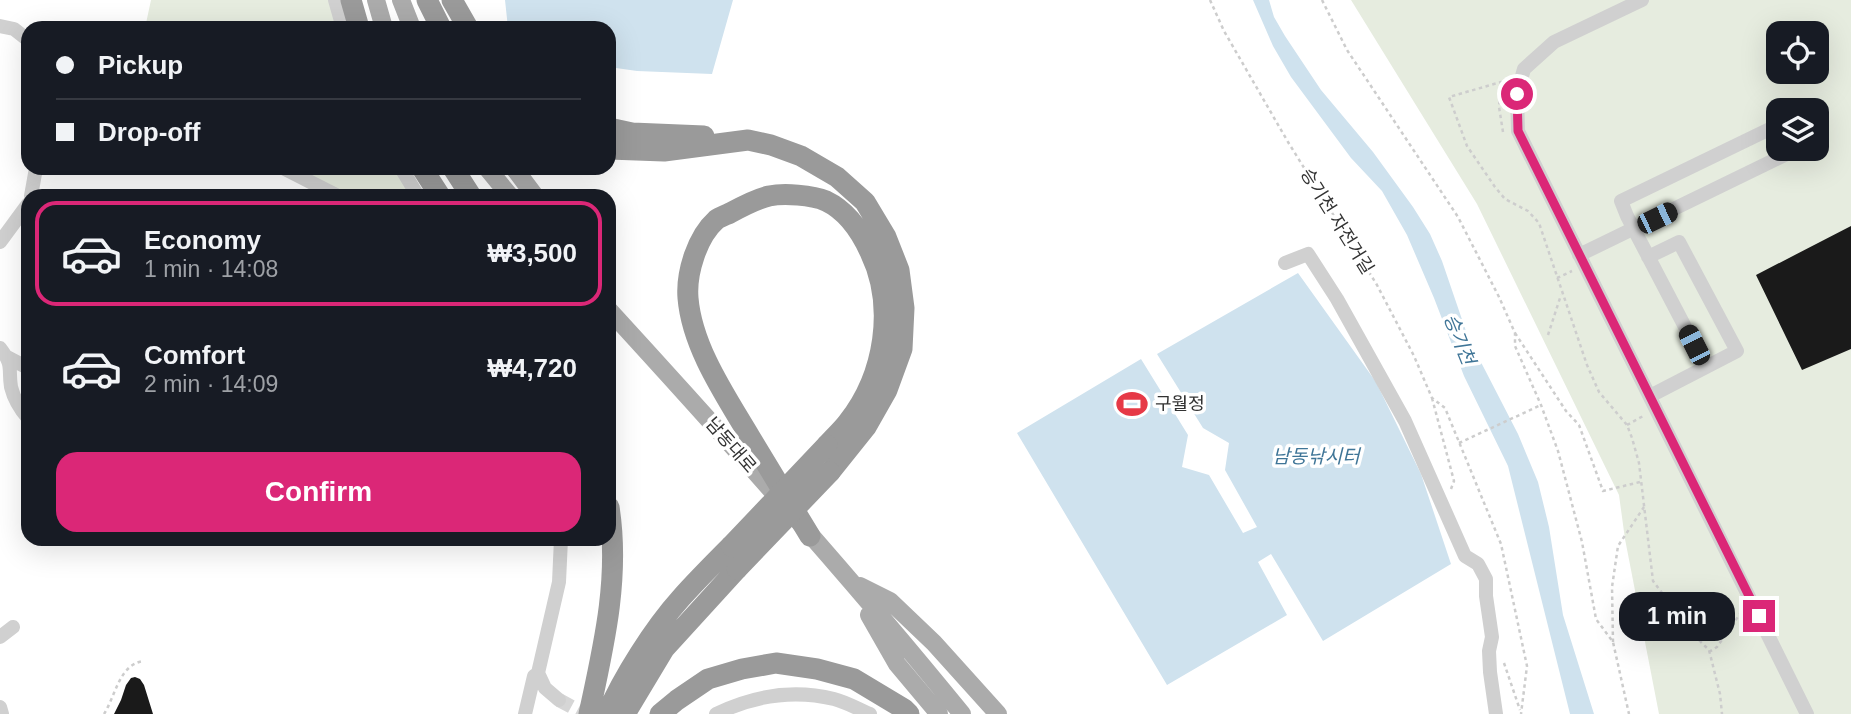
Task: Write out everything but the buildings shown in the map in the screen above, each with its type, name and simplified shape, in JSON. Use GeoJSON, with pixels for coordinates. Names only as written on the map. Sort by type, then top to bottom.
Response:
{"type":"FeatureCollection","features":[{"type":"Feature","properties":{"kind":"highway"},"geometry":{"type":"LineString","coordinates":[[351,0],[357,21]]}},
{"type":"Feature","properties":{"kind":"highway"},"geometry":{"type":"LineString","coordinates":[[425,0],[437,21]]}},
{"type":"Feature","properties":{"kind":"highway"},"geometry":{"type":"LineString","coordinates":[[452,0],[464,21]]}},
{"type":"Feature","properties":{"kind":"highway"},"geometry":{"type":"LineString","coordinates":[[616,130],[632,133],[701,135],[748,140],[801,156],[837,177],[865,202],[886,237],[899,270],[904,308],[902,349],[887,390],[866,427],[830,472],[664,649],[625,714]]}},
{"type":"Feature","properties":{"kind":"highway"},"geometry":{"type":"LineString","coordinates":[[616,149],[664,151],[748,140]]}},
{"type":"Feature","properties":{"kind":"highway"},"geometry":{"type":"LineString","coordinates":[[607,714],[641,652],[679,600],[731,546],[827,445],[849,420],[868,388],[878,360],[884,330],[884,299],[878,267],[863,236],[848,216],[826,201],[797,195],[768,196],[716,220],[699,244],[689,272],[688,299],[696,332],[717,383],[810,536]]}},
{"type":"Feature","properties":{"kind":"highway"},"geometry":{"type":"LineString","coordinates":[[589,714],[606,635],[613,577],[611,546]]}},
{"type":"Feature","properties":{"kind":"highway"},"geometry":{"type":"LineString","coordinates":[[660,714],[708,679],[776,663],[817,669],[854,679],[909,714]]}},
{"type":"Feature","properties":{"kind":"main road"},"geometry":{"type":"LineString","coordinates":[[376,0],[382,21]]}},
{"type":"Feature","properties":{"kind":"main road"},"geometry":{"type":"LineString","coordinates":[[401,0],[409,21]]}},
{"type":"Feature","properties":{"kind":"main road"},"geometry":{"type":"LineString","coordinates":[[425,0],[430,21]]}},
{"type":"Feature","properties":{"kind":"main road"},"geometry":{"type":"LineString","coordinates":[[466,175],[477,189]]}},
{"type":"Feature","properties":{"kind":"main road"},"geometry":{"type":"LineString","coordinates":[[493,175],[504,189]]}},
{"type":"Feature","properties":{"kind":"main road"},"geometry":{"type":"LineString","coordinates":[[518,175],[530,189]]}},
{"type":"Feature","properties":{"kind":"main road","name":"남동대로"},"geometry":{"type":"LineString","coordinates":[[616,318],[850,581],[962,714]]}},
{"type":"Feature","properties":{"kind":"main road","name":"남동대로"},"geometry":{"type":"LineString","coordinates":[[850,581],[897,664],[939,714]]}},
{"type":"Feature","properties":{"kind":"main road","name":"남동대로"},"geometry":{"type":"LineString","coordinates":[[850,581],[890,601],[934,643],[998,714]]}},
{"type":"Feature","properties":{"kind":"street"},"geometry":{"type":"LineString","coordinates":[[335,0],[341,21]]}},
{"type":"Feature","properties":{"kind":"street"},"geometry":{"type":"LineString","coordinates":[[1642,0],[1555,42],[1524,69],[1517,94],[1518,131],[1807,714]]}},
{"type":"Feature","properties":{"kind":"street"},"geometry":{"type":"LineString","coordinates":[[0,26],[14,29],[21,34]]}},
{"type":"Feature","properties":{"kind":"street"},"geometry":{"type":"LineString","coordinates":[[1706,367],[1621,201],[1766,131]]}},
{"type":"Feature","properties":{"kind":"street"},"geometry":{"type":"LineString","coordinates":[[1580,255],[1773,161]]}},
{"type":"Feature","properties":{"kind":"street"},"geometry":{"type":"LineString","coordinates":[[297,175],[324,189]]}},
{"type":"Feature","properties":{"kind":"street"},"geometry":{"type":"LineString","coordinates":[[0,242],[21,214]]}},
{"type":"Feature","properties":{"kind":"street"},"geometry":{"type":"LineString","coordinates":[[1648,257],[1679,242],[1737,351],[1650,396]]}},
{"type":"Feature","properties":{"kind":"street"},"geometry":{"type":"LineString","coordinates":[[1286,263],[1308,254],[1337,299],[1405,421],[1465,556],[1478,564],[1486,579],[1492,637],[1489,672],[1496,714]]}},
{"type":"Feature","properties":{"kind":"street"},"geometry":{"type":"LineString","coordinates":[[4,353],[21,364]]}},
{"type":"Feature","properties":{"kind":"street"},"geometry":{"type":"LineString","coordinates":[[4,353],[11,372],[10,383],[14,397],[21,411]]}},
{"type":"Feature","properties":{"kind":"street"},"geometry":{"type":"LineString","coordinates":[[525,714],[534,676],[538,673],[559,582],[561,546]]}},
{"type":"Feature","properties":{"kind":"street"},"geometry":{"type":"LineString","coordinates":[[0,637],[13,627]]}},
{"type":"Feature","properties":{"kind":"street"},"geometry":{"type":"LineString","coordinates":[[538,673],[545,688],[559,700]]}},
{"type":"Feature","properties":{"kind":"street"},"geometry":{"type":"LineString","coordinates":[[716,714],[750,700],[774,695],[802,694],[836,699],[870,714]]}},
{"type":"Feature","properties":{"kind":"street"},"geometry":{"type":"LineString","coordinates":[[0,707],[2,714]]}},
{"type":"Feature","properties":{"kind":"path","name":"승기천 자전거길"},"geometry":{"type":"LineString","coordinates":[[1210,0],[1224,31],[1269,109],[1377,285],[1415,356],[1432,398],[1445,408],[1501,544],[1527,666],[1521,713]]}},
{"type":"Feature","properties":{"kind":"path"},"geometry":{"type":"LineString","coordinates":[[1322,0],[1347,50],[1458,217],[1515,333],[1566,411],[1579,425],[1603,491],[1641,482]]}},
{"type":"Feature","properties":{"kind":"path"},"geometry":{"type":"LineString","coordinates":[[1508,142],[1502,130],[1499,107],[1501,82],[1449,97],[1467,146],[1494,187],[1506,199],[1528,211],[1539,223],[1587,365],[1599,392],[1627,425],[1639,463],[1653,581],[1709,652],[1720,694],[1722,714]]}},
{"type":"Feature","properties":{"kind":"path"},"geometry":{"type":"LineString","coordinates":[[1558,278],[1572,271]]}},
{"type":"Feature","properties":{"kind":"path"},"geometry":{"type":"LineString","coordinates":[[1548,335],[1562,293]]}},
{"type":"Feature","properties":{"kind":"path"},"geometry":{"type":"LineString","coordinates":[[1515,333],[1515,346],[1559,451],[1579,529],[1597,619],[1613,642]]}},
{"type":"Feature","properties":{"kind":"path"},"geometry":{"type":"LineString","coordinates":[[1432,398],[1454,481],[1444,508]]}},
{"type":"Feature","properties":{"kind":"path"},"geometry":{"type":"LineString","coordinates":[[1459,443],[1541,405]]}},
{"type":"Feature","properties":{"kind":"path"},"geometry":{"type":"LineString","coordinates":[[1627,425],[1645,415]]}},
{"type":"Feature","properties":{"kind":"path"},"geometry":{"type":"LineString","coordinates":[[1629,714],[1613,642],[1612,587],[1618,546],[1644,506]]}},
{"type":"Feature","properties":{"kind":"path"},"geometry":{"type":"LineString","coordinates":[[1709,652],[1717,647],[1743,610]]}},
{"type":"Feature","properties":{"kind":"path"},"geometry":{"type":"LineString","coordinates":[[1492,637],[1497,642],[1521,713]]}},
{"type":"Feature","properties":{"kind":"path"},"geometry":{"type":"LineString","coordinates":[[104,714],[125,669],[135,662],[143,661]]}},
{"type":"Feature","properties":{"kind":"shaded area"},"geometry":{"type":"Polygon","coordinates":[[[151,0],[332,0],[337,21],[146,21],[151,0]]]}},
{"type":"Feature","properties":{"kind":"shaded area"},"geometry":{"type":"Polygon","coordinates":[[[1351,0],[1851,0],[1851,714],[1659,714],[1619,495],[1477,204],[1351,0]]]}},
{"type":"Feature","properties":{"kind":"shaded area"},"geometry":{"type":"Polygon","coordinates":[[[309,175],[400,175],[409,189],[338,189],[309,175]]]}},
{"type":"Feature","properties":{"kind":"water"},"geometry":{"type":"Polygon","coordinates":[[[505,0],[733,0],[712,74],[616,68],[616,21],[507,21],[505,0]]]}},
{"type":"Feature","properties":{"kind":"water","name":"승기천"},"geometry":{"type":"Polygon","coordinates":[[[1253,0],[1269,0],[1274,17],[1321,90],[1373,152],[1430,234],[1468,337],[1518,434],[1538,482],[1549,527],[1563,615],[1594,714],[1570,714],[1508,466],[1464,376],[1407,235],[1382,191],[1351,158],[1291,77],[1273,46],[1253,0]]]}},
{"type":"Feature","properties":{"kind":"water","name":"남동낚시터"},"geometry":{"type":"Polygon","coordinates":[[[1298,273],[1376,382],[1421,474],[1451,564],[1323,641],[1271,554],[1258,562],[1287,615],[1167,685],[1017,433],[1141,359],[1188,435],[1182,467],[1209,475],[1243,533],[1257,527],[1225,470],[1229,443],[1203,428],[1157,354],[1298,273]]]}},
{"type":"Feature","properties":{"kind":"tunnel"},"geometry":{"type":"LineString","coordinates":[[559,700],[585,714]]}},
{"type":"Feature","properties":{"kind":"place","name":"구월정"},"geometry":{"type":"Point","coordinates":[1132,404]}},
{"type":"Feature","properties":{"kind":"route"},"geometry":{"type":"LineString","coordinates":[[1517,94],[1518,131],[1759,616]]}}]}
